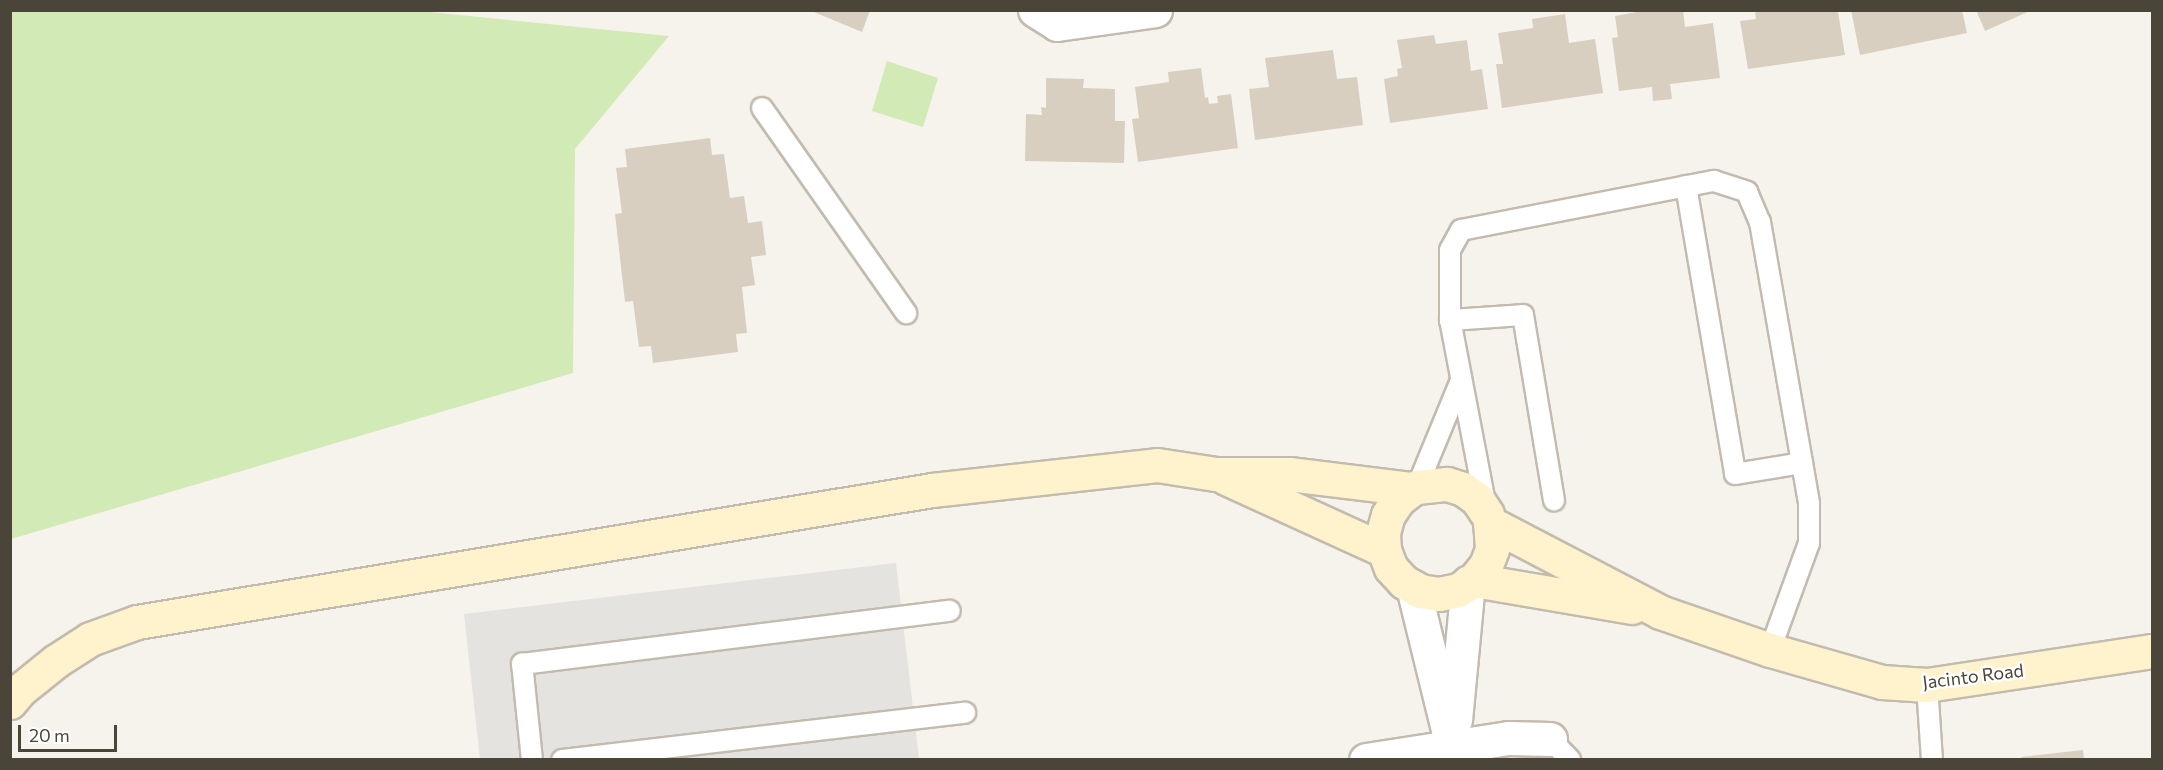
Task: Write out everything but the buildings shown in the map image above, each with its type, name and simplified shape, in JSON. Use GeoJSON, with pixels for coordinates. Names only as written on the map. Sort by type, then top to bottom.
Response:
{"type":"FeatureCollection","features":[{"type":"Feature","properties":{"kind":"street"},"geometry":{"type":"LineString","coordinates":[[1035,10],[1057,24],[1155,10]]}},
{"type":"Feature","properties":{"kind":"street"},"geometry":{"type":"LineString","coordinates":[[10,702],[20,690],[56,661],[90,639],[136,622],[932,490],[1157,465],[1216,474],[1288,474],[1414,488],[1447,483],[1463,489],[1477,500],[1489,518],[1492,549],[1486,566],[1471,582],[1458,590],[1439,594],[1420,591],[1391,568],[1384,550],[1383,532],[1388,515],[1398,500],[1414,488]]}},
{"type":"Feature","properties":{"kind":"street"},"geometry":{"type":"LineString","coordinates":[[1216,474],[1384,550]]}},
{"type":"Feature","properties":{"kind":"street","name":"Jacinto Road"},"geometry":{"type":"LineString","coordinates":[[1489,518],[1660,612],[1770,650],[1882,682],[1927,685],[2152,651]]}},
{"type":"Feature","properties":{"kind":"street"},"geometry":{"type":"LineString","coordinates":[[1454,753],[1471,582]]}},
{"type":"Feature","properties":{"kind":"street","name":"Jacinto Road"},"geometry":{"type":"LineString","coordinates":[[1471,582],[1660,612]]}},
{"type":"Feature","properties":{"kind":"street"},"geometry":{"type":"LineString","coordinates":[[1413,587],[1454,753]]}},
{"type":"Feature","properties":{"kind":"street"},"geometry":{"type":"LineString","coordinates":[[1365,759],[1454,753],[1508,738],[1560,749]]}},
{"type":"Feature","properties":{"kind":"lane"},"geometry":{"type":"LineString","coordinates":[[762,108],[906,313]]}},
{"type":"Feature","properties":{"kind":"lane"},"geometry":{"type":"LineString","coordinates":[[1489,518],[1450,320],[1450,250],[1461,230],[1714,181],[1747,192],[1760,222],[1809,504],[1809,543],[1770,650]]}},
{"type":"Feature","properties":{"kind":"lane"},"geometry":{"type":"LineString","coordinates":[[1686,186],[1735,474],[1802,463]]}},
{"type":"Feature","properties":{"kind":"lane"},"geometry":{"type":"LineString","coordinates":[[1450,320],[1523,315],[1554,501]]}},
{"type":"Feature","properties":{"kind":"lane"},"geometry":{"type":"LineString","coordinates":[[1414,488],[1461,380]]}},
{"type":"Feature","properties":{"kind":"lane"},"geometry":{"type":"LineString","coordinates":[[532,759],[522,664],[950,611]]}},
{"type":"Feature","properties":{"kind":"lane"},"geometry":{"type":"LineString","coordinates":[[1927,685],[1932,759]]}},
{"type":"Feature","properties":{"kind":"lane"},"geometry":{"type":"LineString","coordinates":[[562,759],[965,713]]}},
{"type":"Feature","properties":{"kind":"green space"},"geometry":{"type":"Polygon","coordinates":[[[11,11],[419,11],[669,36],[575,149],[573,373],[11,539],[11,11]]]}},
{"type":"Feature","properties":{"kind":"green space"},"geometry":{"type":"Polygon","coordinates":[[[887,61],[938,78],[923,127],[872,111],[887,61]]]}},
{"type":"Feature","properties":{"kind":"shaded area"},"geometry":{"type":"Polygon","coordinates":[[[896,563],[919,759],[480,759],[464,614],[896,563]]]}}]}
